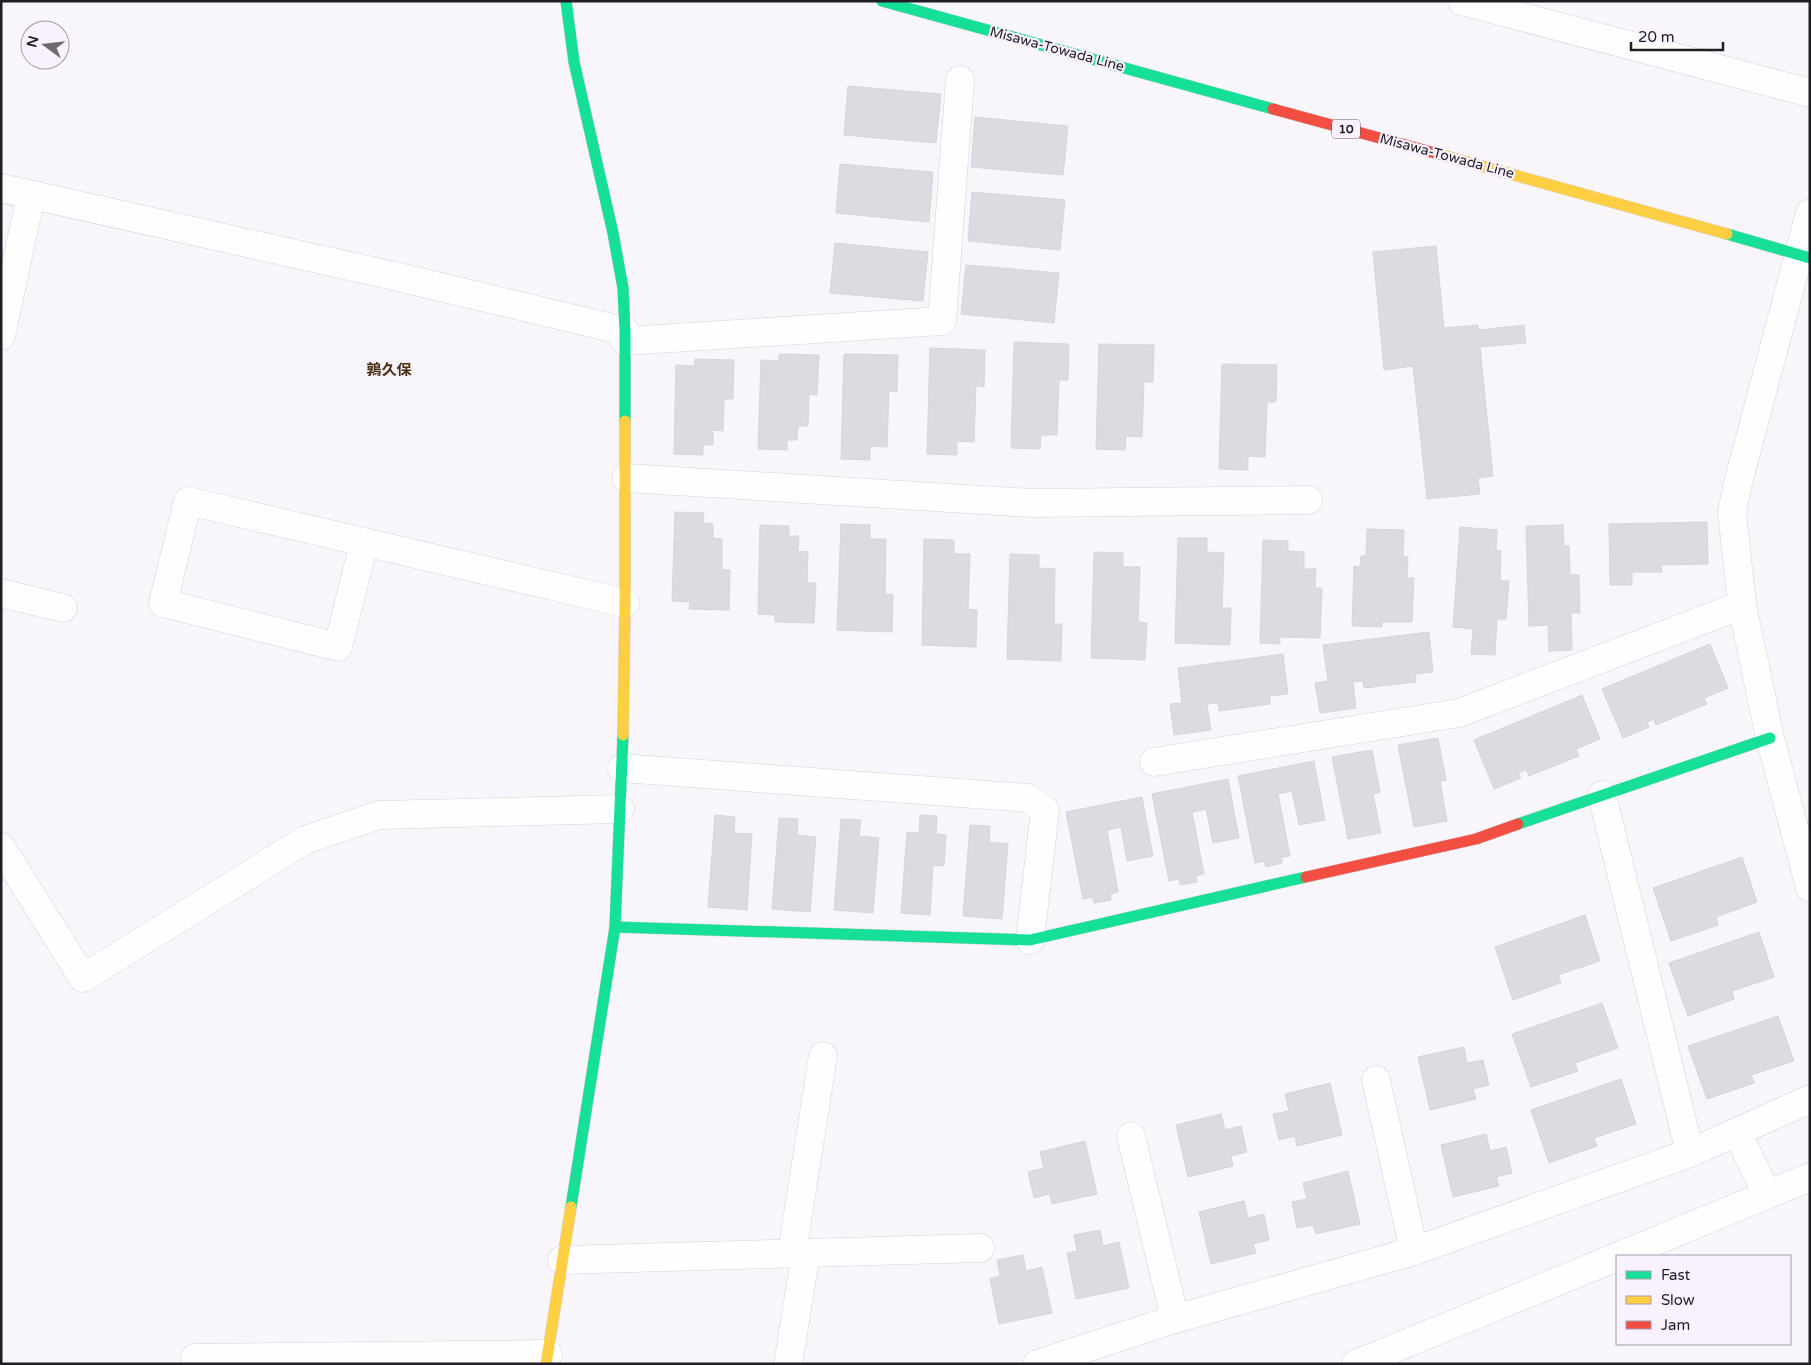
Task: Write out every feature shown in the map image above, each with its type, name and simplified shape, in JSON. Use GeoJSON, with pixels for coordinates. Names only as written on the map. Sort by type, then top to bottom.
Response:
{"type":"FeatureCollection","features":[{"type":"Feature","properties":{"kind":"street"},"geometry":{"type":"LineString","coordinates":[[195,1358],[547,1359],[615,927],[622,768],[625,603],[625,336],[622,288],[613,233],[574,62],[566,1]]}},
{"type":"Feature","properties":{"kind":"street","name":"Misawa-Towada Line"},"geometry":{"type":"LineString","coordinates":[[882,1],[1804,256]]}},
{"type":"Feature","properties":{"kind":"street"},"geometry":{"type":"LineString","coordinates":[[1462,1],[1810,93]]}},
{"type":"Feature","properties":{"kind":"street"},"geometry":{"type":"LineString","coordinates":[[1,188],[390,275],[625,336],[942,321],[960,80]]}},
{"type":"Feature","properties":{"kind":"street"},"geometry":{"type":"LineString","coordinates":[[1,336],[31,195]]}},
{"type":"Feature","properties":{"kind":"street"},"geometry":{"type":"LineString","coordinates":[[1810,213],[1804,256],[1738,483],[1732,512],[1742,605],[1770,738],[1810,888]]}},
{"type":"Feature","properties":{"kind":"street"},"geometry":{"type":"LineString","coordinates":[[626,478],[1030,503],[1308,500]]}},
{"type":"Feature","properties":{"kind":"street"},"geometry":{"type":"LineString","coordinates":[[364,543],[338,647],[163,604],[188,501],[625,603]]}},
{"type":"Feature","properties":{"kind":"street"},"geometry":{"type":"LineString","coordinates":[[1,593],[63,608]]}},
{"type":"Feature","properties":{"kind":"street"},"geometry":{"type":"LineString","coordinates":[[1154,762],[1460,713],[1742,605]]}},
{"type":"Feature","properties":{"kind":"street"},"geometry":{"type":"LineString","coordinates":[[615,927],[1030,940],[1476,839],[1770,738]]}},
{"type":"Feature","properties":{"kind":"street"},"geometry":{"type":"LineString","coordinates":[[622,768],[1028,798],[1044,810],[1030,940]]}},
{"type":"Feature","properties":{"kind":"street"},"geometry":{"type":"LineString","coordinates":[[1602,795],[1690,1153]]}},
{"type":"Feature","properties":{"kind":"street"},"geometry":{"type":"LineString","coordinates":[[1,847],[83,978],[305,840],[379,815],[620,809]]}},
{"type":"Feature","properties":{"kind":"street"},"geometry":{"type":"LineString","coordinates":[[788,1364],[799,1253],[823,1056]]}},
{"type":"Feature","properties":{"kind":"street"},"geometry":{"type":"LineString","coordinates":[[1376,1080],[1414,1251]]}},
{"type":"Feature","properties":{"kind":"street"},"geometry":{"type":"LineString","coordinates":[[1037,1364],[1175,1319],[1414,1251],[1690,1153],[1810,1099]]}},
{"type":"Feature","properties":{"kind":"street"},"geometry":{"type":"LineString","coordinates":[[1737,1132],[1767,1194]]}},
{"type":"Feature","properties":{"kind":"street"},"geometry":{"type":"LineString","coordinates":[[1131,1136],[1175,1319]]}},
{"type":"Feature","properties":{"kind":"street"},"geometry":{"type":"LineString","coordinates":[[1620,1255],[1810,1178]]}},
{"type":"Feature","properties":{"kind":"street"},"geometry":{"type":"LineString","coordinates":[[562,1260],[980,1248]]}},
{"type":"Feature","properties":{"kind":"street"},"geometry":{"type":"LineString","coordinates":[[1356,1364],[1616,1257]]}},
{"type":"Feature","properties":{"kind":"building"},"geometry":{"type":"Polygon","coordinates":[[[848,86],[941,94],[936,143],[844,135],[848,86]]]}},
{"type":"Feature","properties":{"kind":"building"},"geometry":{"type":"Polygon","coordinates":[[[975,117],[1068,126],[1063,175],[971,167],[975,117]]]}},
{"type":"Feature","properties":{"kind":"building"},"geometry":{"type":"Polygon","coordinates":[[[840,164],[933,172],[929,222],[836,213],[840,164]]]}},
{"type":"Feature","properties":{"kind":"building"},"geometry":{"type":"Polygon","coordinates":[[[972,192],[1065,200],[1060,250],[968,241],[972,192]]]}},
{"type":"Feature","properties":{"kind":"building"},"geometry":{"type":"Polygon","coordinates":[[[835,243],[928,252],[923,301],[830,293],[835,243]]]}},
{"type":"Feature","properties":{"kind":"building"},"geometry":{"type":"Polygon","coordinates":[[[1436,246],[1444,328],[1478,325],[1478,330],[1524,325],[1526,343],[1480,347],[1493,476],[1478,478],[1480,494],[1427,499],[1413,366],[1384,370],[1373,252],[1436,246]]]}},
{"type":"Feature","properties":{"kind":"building"},"geometry":{"type":"Polygon","coordinates":[[[966,265],[1059,273],[1054,323],[961,314],[966,265]]]}},
{"type":"Feature","properties":{"kind":"building"},"geometry":{"type":"Polygon","coordinates":[[[1014,342],[1069,344],[1068,380],[1059,380],[1057,435],[1041,435],[1040,449],[1011,448],[1014,342]]]}},
{"type":"Feature","properties":{"kind":"building"},"geometry":{"type":"Polygon","coordinates":[[[1099,344],[1154,345],[1153,382],[1144,382],[1142,437],[1126,436],[1125,450],[1096,449],[1099,344]]]}},
{"type":"Feature","properties":{"kind":"building"},"geometry":{"type":"Polygon","coordinates":[[[930,348],[985,350],[984,387],[976,386],[974,442],[957,441],[957,455],[927,454],[930,348]]]}},
{"type":"Feature","properties":{"kind":"building"},"geometry":{"type":"Polygon","coordinates":[[[779,354],[819,355],[817,395],[809,394],[808,426],[798,426],[797,440],[787,440],[787,450],[758,449],[761,360],[779,361],[779,354]]]}},
{"type":"Feature","properties":{"kind":"building"},"geometry":{"type":"Polygon","coordinates":[[[844,354],[898,355],[897,392],[889,391],[887,447],[870,446],[870,460],[841,459],[844,354]]]}},
{"type":"Feature","properties":{"kind":"building"},"geometry":{"type":"Polygon","coordinates":[[[695,359],[734,360],[733,399],[724,399],[723,431],[713,430],[713,445],[703,445],[703,455],[674,454],[676,365],[694,366],[695,359]]]}},
{"type":"Feature","properties":{"kind":"building"},"geometry":{"type":"Polygon","coordinates":[[[1222,364],[1277,365],[1276,402],[1267,402],[1265,457],[1248,456],[1248,470],[1219,469],[1222,364]]]}},
{"type":"Feature","properties":{"kind":"building"},"geometry":{"type":"Polygon","coordinates":[[[675,512],[704,513],[703,523],[713,524],[713,538],[722,539],[722,570],[730,570],[729,610],[689,609],[690,602],[672,601],[675,512]]]}},
{"type":"Feature","properties":{"kind":"building"},"geometry":{"type":"Polygon","coordinates":[[[1707,522],[1708,564],[1661,565],[1662,572],[1632,572],[1632,585],[1610,585],[1609,524],[1707,522]]]}},
{"type":"Feature","properties":{"kind":"building"},"geometry":{"type":"Polygon","coordinates":[[[841,524],[870,525],[870,539],[886,539],[885,594],[893,594],[892,632],[837,630],[841,524]]]}},
{"type":"Feature","properties":{"kind":"building"},"geometry":{"type":"Polygon","coordinates":[[[760,525],[789,526],[789,536],[799,536],[798,551],[808,552],[807,583],[816,583],[814,623],[775,622],[775,615],[758,614],[760,525]]]}},
{"type":"Feature","properties":{"kind":"building"},"geometry":{"type":"Polygon","coordinates":[[[1563,525],[1564,546],[1569,546],[1570,575],[1579,575],[1580,613],[1571,613],[1572,650],[1549,651],[1548,625],[1529,626],[1526,526],[1563,525]]]}},
{"type":"Feature","properties":{"kind":"building"},"geometry":{"type":"Polygon","coordinates":[[[1460,527],[1497,530],[1496,551],[1501,551],[1500,581],[1509,581],[1506,619],[1497,619],[1495,655],[1471,654],[1473,629],[1453,627],[1460,527]]]}},
{"type":"Feature","properties":{"kind":"building"},"geometry":{"type":"Polygon","coordinates":[[[1367,529],[1404,530],[1403,557],[1408,557],[1407,578],[1414,578],[1412,622],[1382,622],[1382,627],[1352,626],[1354,566],[1360,567],[1361,556],[1366,556],[1367,529]]]}},
{"type":"Feature","properties":{"kind":"building"},"geometry":{"type":"Polygon","coordinates":[[[1178,538],[1207,538],[1207,552],[1224,553],[1222,608],[1231,608],[1230,645],[1175,643],[1178,538]]]}},
{"type":"Feature","properties":{"kind":"building"},"geometry":{"type":"Polygon","coordinates":[[[924,539],[954,540],[954,554],[970,554],[968,609],[977,610],[976,647],[922,645],[924,539]]]}},
{"type":"Feature","properties":{"kind":"building"},"geometry":{"type":"Polygon","coordinates":[[[1263,540],[1288,541],[1288,551],[1304,552],[1304,569],[1316,569],[1315,588],[1322,588],[1320,638],[1280,637],[1280,644],[1260,643],[1263,540]]]}},
{"type":"Feature","properties":{"kind":"building"},"geometry":{"type":"Polygon","coordinates":[[[1094,552],[1123,553],[1123,567],[1140,567],[1138,622],[1147,623],[1145,660],[1091,658],[1094,552]]]}},
{"type":"Feature","properties":{"kind":"building"},"geometry":{"type":"Polygon","coordinates":[[[1010,554],[1039,555],[1039,568],[1055,569],[1054,624],[1062,624],[1061,661],[1007,659],[1010,554]]]}},
{"type":"Feature","properties":{"kind":"building"},"geometry":{"type":"Polygon","coordinates":[[[1429,632],[1433,672],[1415,674],[1416,682],[1364,688],[1363,681],[1353,682],[1356,708],[1320,713],[1315,683],[1328,681],[1323,645],[1429,632]]]}},
{"type":"Feature","properties":{"kind":"building"},"geometry":{"type":"Polygon","coordinates":[[[1710,644],[1728,688],[1704,698],[1707,704],[1656,725],[1654,719],[1647,722],[1649,727],[1623,738],[1602,689],[1710,644]]]}},
{"type":"Feature","properties":{"kind":"building"},"geometry":{"type":"Polygon","coordinates":[[[1283,654],[1288,694],[1270,696],[1270,704],[1219,711],[1218,703],[1207,704],[1211,730],[1174,735],[1170,704],[1182,703],[1178,668],[1283,654]]]}},
{"type":"Feature","properties":{"kind":"building"},"geometry":{"type":"Polygon","coordinates":[[[1582,695],[1600,739],[1576,749],[1579,756],[1529,776],[1526,770],[1518,773],[1521,778],[1494,789],[1474,740],[1582,695]]]}},
{"type":"Feature","properties":{"kind":"building"},"geometry":{"type":"Polygon","coordinates":[[[1438,738],[1446,780],[1440,781],[1447,821],[1414,827],[1398,745],[1438,738]]]}},
{"type":"Feature","properties":{"kind":"building"},"geometry":{"type":"Polygon","coordinates":[[[1372,750],[1380,792],[1373,794],[1381,833],[1348,839],[1332,757],[1372,750]]]}},
{"type":"Feature","properties":{"kind":"building"},"geometry":{"type":"Polygon","coordinates":[[[1314,761],[1325,820],[1299,825],[1292,791],[1278,794],[1290,856],[1282,857],[1282,863],[1266,867],[1264,861],[1255,863],[1238,776],[1314,761]]]}},
{"type":"Feature","properties":{"kind":"building"},"geometry":{"type":"Polygon","coordinates":[[[1228,779],[1239,838],[1213,843],[1206,809],[1192,812],[1204,874],[1196,876],[1197,882],[1180,885],[1179,879],[1169,881],[1152,794],[1228,779]]]}},
{"type":"Feature","properties":{"kind":"building"},"geometry":{"type":"Polygon","coordinates":[[[1142,797],[1153,856],[1127,861],[1121,827],[1107,830],[1118,892],[1110,894],[1111,900],[1094,903],[1093,897],[1083,899],[1066,812],[1142,797]]]}},
{"type":"Feature","properties":{"kind":"building"},"geometry":{"type":"Polygon","coordinates":[[[715,815],[735,817],[734,833],[752,834],[747,910],[708,907],[715,815]]]}},
{"type":"Feature","properties":{"kind":"building"},"geometry":{"type":"Polygon","coordinates":[[[920,815],[937,816],[936,834],[946,835],[944,866],[933,865],[930,915],[901,913],[907,832],[919,833],[920,815]]]}},
{"type":"Feature","properties":{"kind":"building"},"geometry":{"type":"Polygon","coordinates":[[[779,818],[798,819],[797,835],[816,837],[810,912],[772,909],[779,818]]]}},
{"type":"Feature","properties":{"kind":"building"},"geometry":{"type":"Polygon","coordinates":[[[841,819],[861,820],[859,836],[879,838],[873,913],[834,910],[841,819]]]}},
{"type":"Feature","properties":{"kind":"building"},"geometry":{"type":"Polygon","coordinates":[[[970,825],[990,826],[989,842],[1008,844],[1002,919],[963,916],[970,825]]]}},
{"type":"Feature","properties":{"kind":"building"},"geometry":{"type":"Polygon","coordinates":[[[1742,857],[1757,902],[1716,917],[1718,925],[1671,941],[1653,888],[1742,857]]]}},
{"type":"Feature","properties":{"kind":"building"},"geometry":{"type":"Polygon","coordinates":[[[1585,915],[1600,961],[1558,975],[1561,983],[1513,1000],[1495,947],[1585,915]]]}},
{"type":"Feature","properties":{"kind":"building"},"geometry":{"type":"Polygon","coordinates":[[[1759,932],[1774,977],[1732,991],[1734,999],[1688,1016],[1669,963],[1759,932]]]}},
{"type":"Feature","properties":{"kind":"building"},"geometry":{"type":"Polygon","coordinates":[[[1602,1003],[1618,1048],[1575,1063],[1578,1071],[1531,1087],[1512,1034],[1602,1003]]]}},
{"type":"Feature","properties":{"kind":"building"},"geometry":{"type":"Polygon","coordinates":[[[1778,1016],[1794,1061],[1751,1075],[1754,1083],[1707,1099],[1688,1046],[1778,1016]]]}},
{"type":"Feature","properties":{"kind":"building"},"geometry":{"type":"Polygon","coordinates":[[[1464,1047],[1467,1063],[1483,1060],[1489,1085],[1473,1089],[1476,1099],[1430,1110],[1418,1057],[1464,1047]]]}},
{"type":"Feature","properties":{"kind":"building"},"geometry":{"type":"Polygon","coordinates":[[[1621,1079],[1636,1124],[1594,1138],[1597,1146],[1549,1163],[1531,1110],[1621,1079]]]}},
{"type":"Feature","properties":{"kind":"building"},"geometry":{"type":"Polygon","coordinates":[[[1330,1083],[1342,1135],[1297,1146],[1295,1136],[1279,1140],[1273,1114],[1289,1111],[1285,1094],[1330,1083]]]}},
{"type":"Feature","properties":{"kind":"building"},"geometry":{"type":"Polygon","coordinates":[[[1221,1114],[1225,1130],[1241,1126],[1247,1152],[1231,1156],[1233,1166],[1188,1177],[1176,1125],[1221,1114]]]}},
{"type":"Feature","properties":{"kind":"building"},"geometry":{"type":"Polygon","coordinates":[[[1486,1134],[1490,1151],[1506,1147],[1512,1173],[1496,1177],[1499,1186],[1453,1197],[1441,1145],[1486,1134]]]}},
{"type":"Feature","properties":{"kind":"building"},"geometry":{"type":"Polygon","coordinates":[[[1085,1141],[1097,1194],[1052,1204],[1050,1194],[1034,1198],[1028,1172],[1044,1168],[1040,1152],[1085,1141]]]}},
{"type":"Feature","properties":{"kind":"building"},"geometry":{"type":"Polygon","coordinates":[[[1348,1171],[1360,1224],[1316,1234],[1313,1225],[1297,1228],[1292,1202],[1307,1199],[1303,1183],[1348,1171]]]}},
{"type":"Feature","properties":{"kind":"building"},"geometry":{"type":"Polygon","coordinates":[[[1244,1201],[1248,1218],[1264,1214],[1269,1240],[1253,1244],[1256,1253],[1211,1264],[1199,1212],[1244,1201]]]}},
{"type":"Feature","properties":{"kind":"building"},"geometry":{"type":"Polygon","coordinates":[[[1100,1230],[1103,1246],[1119,1242],[1129,1288],[1076,1299],[1067,1253],[1077,1251],[1074,1235],[1100,1230]]]}},
{"type":"Feature","properties":{"kind":"building"},"geometry":{"type":"Polygon","coordinates":[[[1023,1255],[1026,1271],[1042,1267],[1052,1313],[999,1324],[990,1279],[1000,1276],[997,1260],[1023,1255]]]}},
{"type":"Feature","properties":{"kind":"traffic: fast"},"geometry":{"type":"LineString","coordinates":[[566,1],[574,62],[613,233],[623,288],[625,421]]}},
{"type":"Feature","properties":{"kind":"traffic: fast"},"geometry":{"type":"LineString","coordinates":[[882,1],[1273,109]]}},
{"type":"Feature","properties":{"kind":"traffic: fast"},"geometry":{"type":"LineString","coordinates":[[1727,234],[1810,258]]}},
{"type":"Feature","properties":{"kind":"traffic: fast"},"geometry":{"type":"LineString","coordinates":[[571,1207],[615,927],[623,735]]}},
{"type":"Feature","properties":{"kind":"traffic: fast"},"geometry":{"type":"LineString","coordinates":[[1518,824],[1770,738]]}},
{"type":"Feature","properties":{"kind":"traffic: fast"},"geometry":{"type":"LineString","coordinates":[[615,927],[1030,940],[1306,877]]}},
{"type":"Feature","properties":{"kind":"traffic: slow"},"geometry":{"type":"LineString","coordinates":[[1442,155],[1727,234]]}},
{"type":"Feature","properties":{"kind":"traffic: slow"},"geometry":{"type":"LineString","coordinates":[[623,735],[625,421]]}},
{"type":"Feature","properties":{"kind":"traffic: slow"},"geometry":{"type":"LineString","coordinates":[[546,1364],[571,1207]]}},
{"type":"Feature","properties":{"kind":"traffic: jam"},"geometry":{"type":"LineString","coordinates":[[1273,109],[1442,155]]}},
{"type":"Feature","properties":{"kind":"traffic: jam"},"geometry":{"type":"LineString","coordinates":[[1306,877],[1476,839],[1518,824]]}},
{"type":"Feature","properties":{"kind":"district","name":"鶉久保"},"geometry":{"type":"Point","coordinates":[389,370]}}]}
